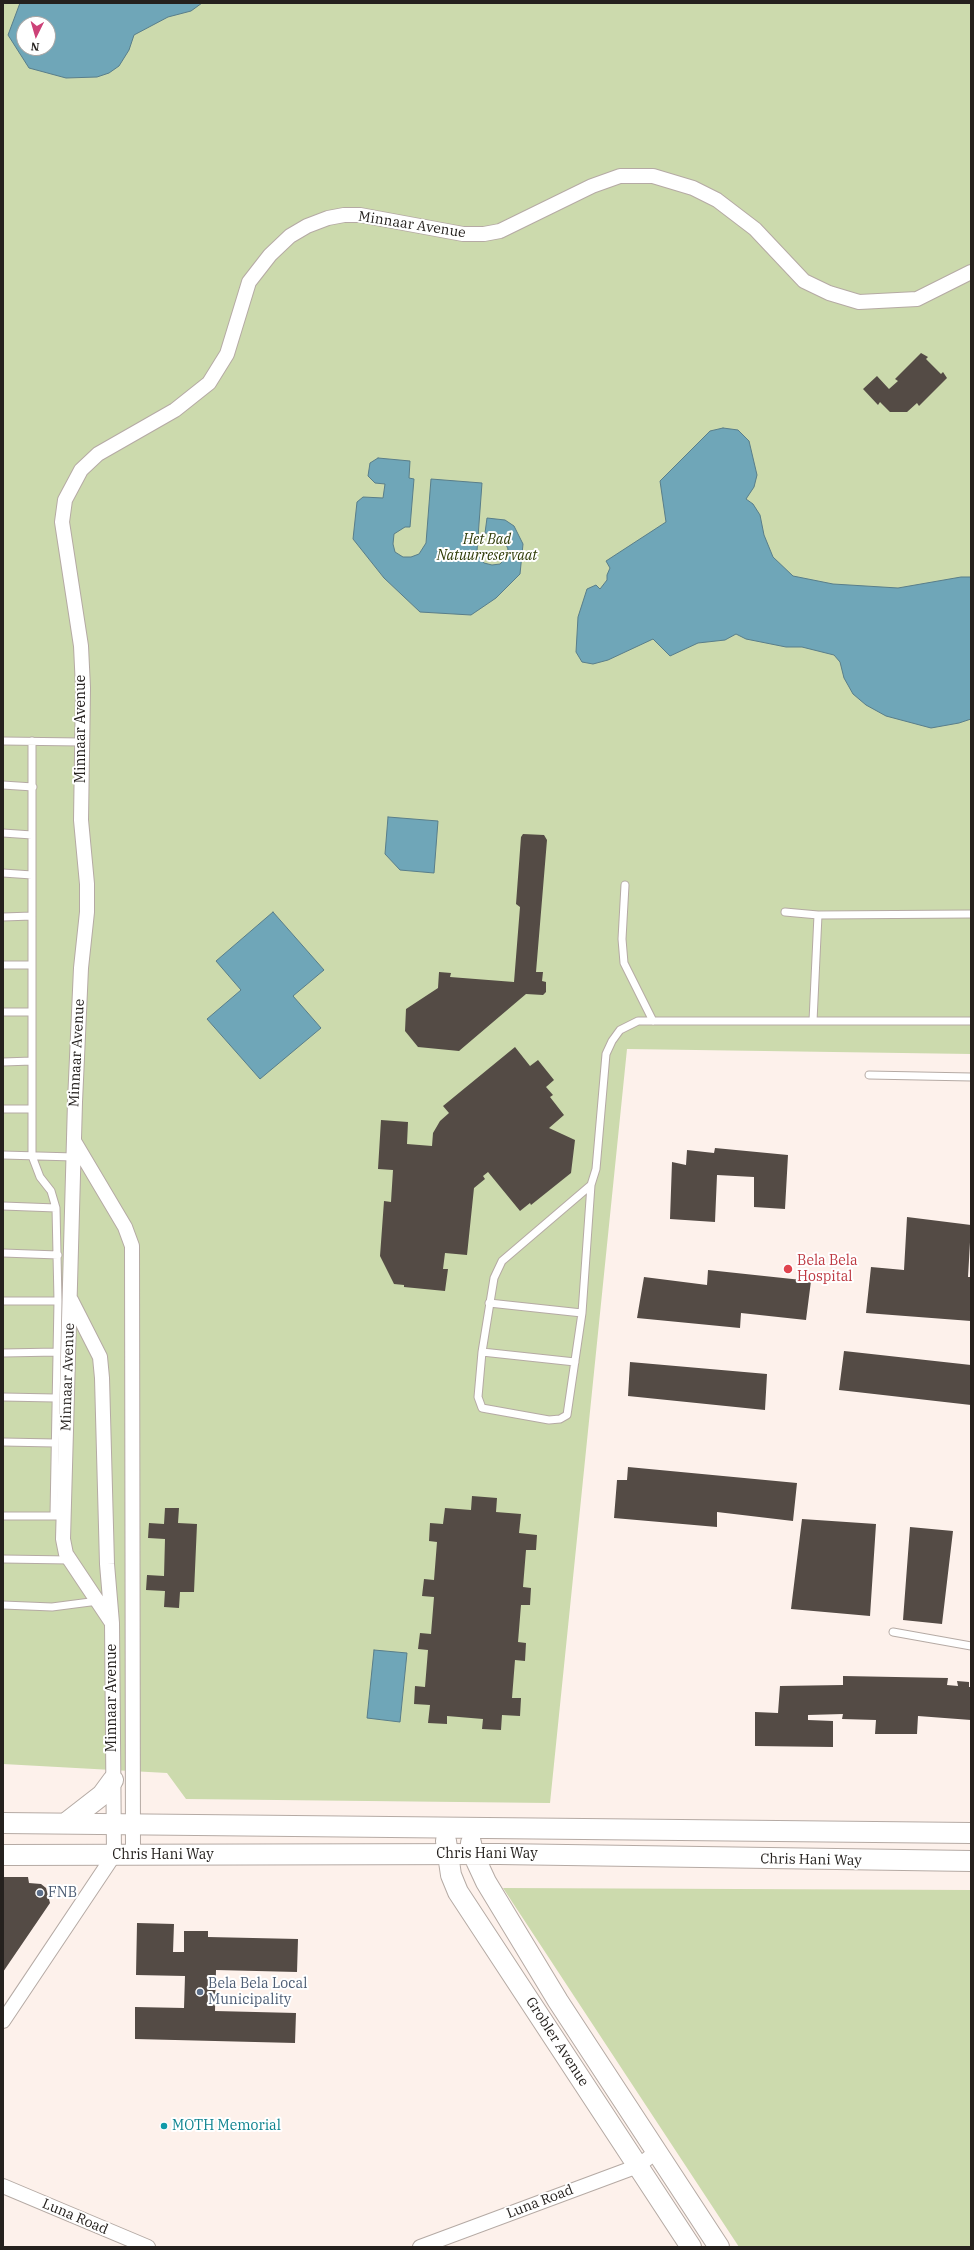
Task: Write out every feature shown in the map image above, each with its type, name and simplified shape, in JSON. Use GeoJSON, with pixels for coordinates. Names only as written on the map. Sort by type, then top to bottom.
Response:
{"type":"FeatureCollection","features":[{"type":"Feature","properties":{"kind":"main road"},"geometry":{"type":"LineString","coordinates":[[66,1823],[102,1795],[112,1780]]}},
{"type":"Feature","properties":{"kind":"main road","name":"Chris Hani Way"},"geometry":{"type":"LineString","coordinates":[[3,1823],[971,1833]]}},
{"type":"Feature","properties":{"kind":"main road","name":"Grobler Avenue"},"geometry":{"type":"LineString","coordinates":[[445,1828],[451,1875],[458,1892],[691,2247]]}},
{"type":"Feature","properties":{"kind":"main road","name":"Grobler Avenue"},"geometry":{"type":"LineString","coordinates":[[468,1828],[473,1854],[486,1882],[558,2001],[718,2247]]}},
{"type":"Feature","properties":{"kind":"main road"},"geometry":{"type":"LineString","coordinates":[[692,1830],[692,1858]]}},
{"type":"Feature","properties":{"kind":"main road","name":"Chris Hani Way"},"geometry":{"type":"LineString","coordinates":[[3,1855],[473,1854],[971,1861]]}},
{"type":"Feature","properties":{"kind":"street","name":"Minnaar Avenue"},"geometry":{"type":"LineString","coordinates":[[123,1855],[123,1825],[112,1780],[112,1623],[66,1554],[59,1516],[64,1299],[74,1157],[82,968],[87,912],[87,884],[81,820],[83,688],[81,646],[63,529],[65,500],[81,470],[98,454],[175,410],[209,383],[227,354],[249,282],[290,236],[306,226],[344,215],[360,215],[463,234],[484,234],[500,231],[599,184],[620,176],[653,176],[694,188],[717,200],[755,229],[804,281],[829,293],[859,302],[917,299],[971,272]]}},
{"type":"Feature","properties":{"kind":"street"},"geometry":{"type":"LineString","coordinates":[[3,2020],[123,1855],[132,1246],[124,1227],[74,1140]]}},
{"type":"Feature","properties":{"kind":"street"},"geometry":{"type":"LineString","coordinates":[[64,1299],[100,1357],[102,1378],[107,1564],[112,1623]]}},
{"type":"Feature","properties":{"kind":"street","name":"Luna Road"},"geometry":{"type":"LineString","coordinates":[[420,2247],[638,2166],[656,2152]]}},
{"type":"Feature","properties":{"kind":"street","name":"Luna Road"},"geometry":{"type":"LineString","coordinates":[[3,2186],[148,2247]]}},
{"type":"Feature","properties":{"kind":"lane"},"geometry":{"type":"LineString","coordinates":[[3,741],[81,742]]}},
{"type":"Feature","properties":{"kind":"lane"},"geometry":{"type":"LineString","coordinates":[[3,1516],[59,1516],[55,1442],[55,1398],[57,1352],[64,1299],[58,1255],[56,1208],[52,1191],[40,1177],[32,1156],[32,741]]}},
{"type":"Feature","properties":{"kind":"lane"},"geometry":{"type":"LineString","coordinates":[[3,785],[33,787]]}},
{"type":"Feature","properties":{"kind":"lane"},"geometry":{"type":"LineString","coordinates":[[3,833],[32,835]]}},
{"type":"Feature","properties":{"kind":"lane"},"geometry":{"type":"LineString","coordinates":[[3,873],[32,874]]}},
{"type":"Feature","properties":{"kind":"lane"},"geometry":{"type":"LineString","coordinates":[[625,885],[622,939],[624,963],[654,1021]]}},
{"type":"Feature","properties":{"kind":"lane"},"geometry":{"type":"LineString","coordinates":[[785,912],[818,915],[971,914]]}},
{"type":"Feature","properties":{"kind":"lane"},"geometry":{"type":"LineString","coordinates":[[813,1021],[818,915]]}},
{"type":"Feature","properties":{"kind":"lane"},"geometry":{"type":"LineString","coordinates":[[3,916],[32,916]]}},
{"type":"Feature","properties":{"kind":"lane"},"geometry":{"type":"LineString","coordinates":[[3,965],[32,965]]}},
{"type":"Feature","properties":{"kind":"lane"},"geometry":{"type":"LineString","coordinates":[[3,1012],[32,1012]]}},
{"type":"Feature","properties":{"kind":"lane"},"geometry":{"type":"LineString","coordinates":[[591,1185],[502,1261],[494,1278],[482,1352],[478,1398],[482,1408],[549,1420],[560,1419],[567,1415],[582,1313],[591,1185],[596,1169],[606,1054],[620,1030],[638,1021],[971,1021]]}},
{"type":"Feature","properties":{"kind":"lane"},"geometry":{"type":"LineString","coordinates":[[3,1062],[32,1061]]}},
{"type":"Feature","properties":{"kind":"lane"},"geometry":{"type":"LineString","coordinates":[[869,1075],[971,1077]]}},
{"type":"Feature","properties":{"kind":"lane"},"geometry":{"type":"LineString","coordinates":[[3,1109],[32,1109]]}},
{"type":"Feature","properties":{"kind":"lane"},"geometry":{"type":"LineString","coordinates":[[3,1155],[74,1157]]}},
{"type":"Feature","properties":{"kind":"lane"},"geometry":{"type":"LineString","coordinates":[[3,1206],[56,1208]]}},
{"type":"Feature","properties":{"kind":"lane"},"geometry":{"type":"LineString","coordinates":[[3,1253],[58,1255]]}},
{"type":"Feature","properties":{"kind":"lane"},"geometry":{"type":"LineString","coordinates":[[3,1301],[64,1299]]}},
{"type":"Feature","properties":{"kind":"lane"},"geometry":{"type":"LineString","coordinates":[[489,1303],[582,1313]]}},
{"type":"Feature","properties":{"kind":"lane"},"geometry":{"type":"LineString","coordinates":[[3,1353],[57,1352]]}},
{"type":"Feature","properties":{"kind":"lane"},"geometry":{"type":"LineString","coordinates":[[482,1352],[575,1362]]}},
{"type":"Feature","properties":{"kind":"lane"},"geometry":{"type":"LineString","coordinates":[[3,1397],[55,1398]]}},
{"type":"Feature","properties":{"kind":"lane"},"geometry":{"type":"LineString","coordinates":[[3,1442],[55,1442]]}},
{"type":"Feature","properties":{"kind":"lane"},"geometry":{"type":"LineString","coordinates":[[3,1559],[70,1560]]}},
{"type":"Feature","properties":{"kind":"lane"},"geometry":{"type":"LineString","coordinates":[[3,1605],[52,1607],[98,1601]]}},
{"type":"Feature","properties":{"kind":"lane"},"geometry":{"type":"LineString","coordinates":[[893,1632],[971,1646]]}},
{"type":"Feature","properties":{"kind":"green space","name":"Het Bad Natuurreservaat"},"geometry":{"type":"Polygon","coordinates":[[[3,3],[971,3],[971,1054],[627,1049],[550,1803],[186,1799],[167,1773],[3,1764],[3,3]]]}},
{"type":"Feature","properties":{"kind":"green space"},"geometry":{"type":"Polygon","coordinates":[[[503,1888],[971,1890],[971,2247],[739,2247],[503,1888]]]}},
{"type":"Feature","properties":{"kind":"water"},"geometry":{"type":"Polygon","coordinates":[[[20,3],[202,3],[191,11],[168,17],[134,35],[129,50],[119,66],[109,73],[97,77],[66,78],[29,68],[21,56],[56,56],[56,16],[16,16],[16,48],[8,35],[20,3]]]}},
{"type":"Feature","properties":{"kind":"water"},"geometry":{"type":"Polygon","coordinates":[[[723,428],[738,430],[749,441],[757,475],[754,487],[746,499],[753,504],[760,515],[764,535],[773,557],[793,576],[833,584],[898,588],[961,577],[971,577],[971,719],[959,723],[931,728],[886,716],[866,705],[853,694],[844,678],[840,662],[834,655],[802,647],[786,647],[746,639],[736,634],[725,640],[698,643],[670,656],[653,639],[608,660],[593,664],[582,662],[576,652],[578,617],[587,589],[596,585],[600,589],[607,580],[607,575],[610,568],[606,561],[666,522],[660,481],[710,431],[723,428]]]}},
{"type":"Feature","properties":{"kind":"water"},"geometry":{"type":"Polygon","coordinates":[[[378,458],[410,461],[409,478],[414,479],[410,527],[405,527],[394,534],[393,544],[395,552],[403,557],[411,557],[419,554],[426,543],[431,479],[482,483],[477,551],[479,557],[484,563],[492,565],[500,564],[506,558],[508,549],[503,538],[498,534],[485,533],[487,518],[505,520],[514,526],[523,544],[520,574],[496,598],[471,615],[420,612],[384,578],[353,539],[357,502],[363,497],[383,498],[385,484],[375,483],[368,476],[370,463],[378,458]]]}},
{"type":"Feature","properties":{"kind":"water"},"geometry":{"type":"Polygon","coordinates":[[[388,817],[438,821],[434,873],[400,870],[385,854],[388,817]]]}},
{"type":"Feature","properties":{"kind":"water"},"geometry":{"type":"Polygon","coordinates":[[[273,912],[324,970],[293,996],[321,1028],[260,1079],[207,1019],[241,990],[216,961],[273,912]]]}},
{"type":"Feature","properties":{"kind":"water"},"geometry":{"type":"Polygon","coordinates":[[[374,1650],[407,1653],[400,1722],[367,1718],[374,1650]]]}},
{"type":"Feature","properties":{"kind":"building"},"geometry":{"type":"Polygon","coordinates":[[[921,353],[928,357],[926,359],[941,374],[943,372],[947,378],[919,406],[917,403],[907,412],[890,412],[880,402],[878,405],[863,389],[877,376],[889,389],[898,381],[895,379],[921,353]]]}},
{"type":"Feature","properties":{"kind":"building"},"geometry":{"type":"Polygon","coordinates":[[[523,834],[544,835],[547,840],[536,972],[543,972],[542,981],[546,982],[546,992],[543,995],[526,994],[459,1051],[418,1047],[405,1031],[406,1009],[438,988],[439,972],[451,973],[450,977],[514,982],[520,907],[516,904],[521,837],[523,834]]]}},
{"type":"Feature","properties":{"kind":"building"},"geometry":{"type":"Polygon","coordinates":[[[515,1047],[530,1066],[538,1060],[554,1080],[546,1087],[553,1095],[550,1097],[564,1115],[549,1128],[575,1140],[571,1173],[531,1205],[530,1203],[520,1211],[488,1172],[483,1176],[485,1179],[474,1188],[467,1255],[445,1253],[443,1269],[448,1269],[445,1291],[404,1287],[404,1285],[394,1284],[380,1256],[384,1201],[391,1202],[393,1170],[378,1169],[381,1120],[408,1122],[407,1144],[432,1146],[433,1133],[440,1121],[449,1113],[443,1106],[515,1047]]]}},
{"type":"Feature","properties":{"kind":"building"},"geometry":{"type":"Polygon","coordinates":[[[715,1148],[788,1155],[785,1209],[754,1207],[754,1177],[717,1175],[715,1222],[670,1219],[672,1162],[686,1165],[687,1150],[714,1153],[715,1148]]]}},
{"type":"Feature","properties":{"kind":"building"},"geometry":{"type":"Polygon","coordinates":[[[907,1217],[971,1225],[968,1277],[971,1277],[971,1321],[866,1313],[871,1267],[904,1270],[907,1217]]]}},
{"type":"Feature","properties":{"kind":"building"},"geometry":{"type":"Polygon","coordinates":[[[708,1270],[811,1281],[806,1320],[741,1313],[740,1328],[637,1318],[644,1277],[707,1285],[708,1270]]]}},
{"type":"Feature","properties":{"kind":"building"},"geometry":{"type":"Polygon","coordinates":[[[844,1351],[971,1365],[971,1405],[839,1390],[844,1351]]]}},
{"type":"Feature","properties":{"kind":"building"},"geometry":{"type":"Polygon","coordinates":[[[630,1362],[767,1374],[765,1410],[628,1396],[630,1362]]]}},
{"type":"Feature","properties":{"kind":"building"},"geometry":{"type":"Polygon","coordinates":[[[628,1467],[797,1483],[793,1521],[717,1512],[717,1527],[614,1518],[617,1480],[627,1480],[628,1467]]]}},
{"type":"Feature","properties":{"kind":"building"},"geometry":{"type":"Polygon","coordinates":[[[472,1496],[497,1498],[496,1512],[521,1514],[519,1533],[537,1535],[536,1550],[526,1550],[523,1587],[531,1588],[530,1605],[521,1605],[518,1642],[526,1643],[525,1661],[515,1660],[512,1698],[521,1698],[520,1716],[502,1715],[501,1730],[482,1729],[483,1719],[447,1716],[447,1724],[428,1723],[430,1705],[414,1704],[415,1686],[425,1687],[428,1650],[418,1649],[420,1633],[431,1634],[434,1597],[422,1596],[424,1579],[434,1580],[437,1542],[429,1541],[430,1523],[443,1524],[445,1508],[471,1510],[472,1496]]]}},
{"type":"Feature","properties":{"kind":"building"},"geometry":{"type":"Polygon","coordinates":[[[165,1508],[179,1508],[178,1523],[197,1524],[194,1592],[180,1592],[179,1608],[164,1607],[165,1591],[146,1590],[147,1575],[164,1576],[165,1539],[148,1538],[149,1523],[164,1524],[165,1508]]]}},
{"type":"Feature","properties":{"kind":"building"},"geometry":{"type":"Polygon","coordinates":[[[802,1519],[876,1524],[870,1616],[791,1609],[802,1519]]]}},
{"type":"Feature","properties":{"kind":"building"},"geometry":{"type":"Polygon","coordinates":[[[910,1527],[953,1531],[942,1624],[903,1620],[910,1527]]]}},
{"type":"Feature","properties":{"kind":"building"},"geometry":{"type":"Polygon","coordinates":[[[843,1676],[948,1678],[947,1685],[958,1686],[957,1681],[969,1682],[969,1687],[971,1687],[971,1720],[918,1716],[917,1734],[875,1734],[876,1720],[842,1719],[843,1714],[808,1715],[808,1720],[833,1721],[833,1747],[755,1746],[755,1712],[778,1713],[780,1686],[843,1685],[843,1676]]]}},
{"type":"Feature","properties":{"kind":"building"},"geometry":{"type":"Polygon","coordinates":[[[3,1877],[28,1877],[29,1883],[41,1884],[46,1888],[50,1903],[3,1972],[3,1877]]]}},
{"type":"Feature","properties":{"kind":"building","name":"Bela Bela Local Municipality"},"geometry":{"type":"Polygon","coordinates":[[[137,1923],[174,1924],[173,1952],[184,1952],[184,1931],[208,1931],[208,1937],[298,1939],[297,1972],[216,1970],[215,2011],[296,2013],[295,2043],[135,2039],[135,2007],[184,2008],[185,1976],[136,1975],[137,1923]]]}},
{"type":"Feature","properties":{"kind":"place","name":"Bela Bela Hospital"},"geometry":{"type":"Point","coordinates":[788,1269]}},
{"type":"Feature","properties":{"kind":"place","name":"FNB"},"geometry":{"type":"Point","coordinates":[40,1893]}},
{"type":"Feature","properties":{"kind":"place","name":"Bela Bela Local Municipality"},"geometry":{"type":"Point","coordinates":[200,1992]}},
{"type":"Feature","properties":{"kind":"place","name":"MOTH Memorial"},"geometry":{"type":"Point","coordinates":[164,2126]}}]}
